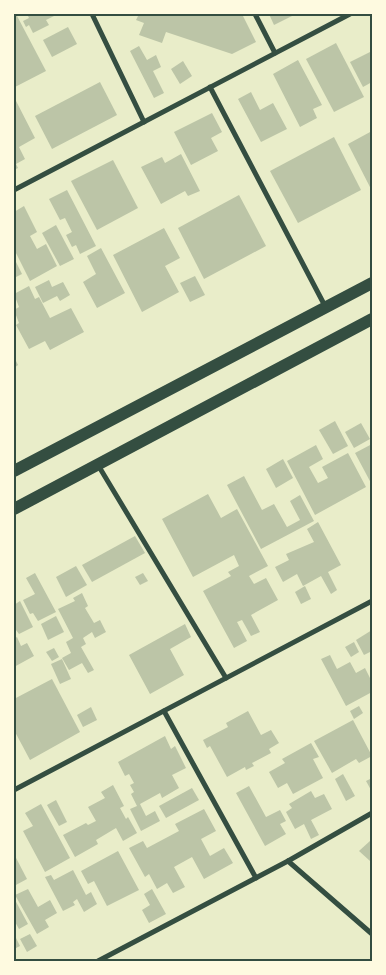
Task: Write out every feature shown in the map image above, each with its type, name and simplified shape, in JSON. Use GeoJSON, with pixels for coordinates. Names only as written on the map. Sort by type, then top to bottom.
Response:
{"type":"FeatureCollection","features":[{"type":"Feature","properties":{"kind":"main road"},"geometry":{"type":"LineString","coordinates":[[14,471],[372,283]]}},
{"type":"Feature","properties":{"kind":"main road"},"geometry":{"type":"LineString","coordinates":[[14,509],[372,320]]}},
{"type":"Feature","properties":{"kind":"street"},"geometry":{"type":"LineString","coordinates":[[92,14],[144,122]]}},
{"type":"Feature","properties":{"kind":"street"},"geometry":{"type":"LineString","coordinates":[[255,14],[275,53]]}},
{"type":"Feature","properties":{"kind":"street"},"geometry":{"type":"LineString","coordinates":[[14,190],[350,14]]}},
{"type":"Feature","properties":{"kind":"street"},"geometry":{"type":"LineString","coordinates":[[210,87],[325,307]]}},
{"type":"Feature","properties":{"kind":"street"},"geometry":{"type":"LineString","coordinates":[[98,464],[226,678]]}},
{"type":"Feature","properties":{"kind":"street"},"geometry":{"type":"LineString","coordinates":[[14,790],[372,601]]}},
{"type":"Feature","properties":{"kind":"street"},"geometry":{"type":"LineString","coordinates":[[164,711],[256,878]]}},
{"type":"Feature","properties":{"kind":"street"},"geometry":{"type":"LineString","coordinates":[[98,961],[288,862],[372,813]]}},
{"type":"Feature","properties":{"kind":"street"},"geometry":{"type":"LineString","coordinates":[[288,862],[372,934]]}},
{"type":"Feature","properties":{"kind":"building"},"geometry":{"type":"Polygon","coordinates":[[[14,14],[16,14],[46,71],[15,87],[14,85],[14,14]]]}},
{"type":"Feature","properties":{"kind":"building"},"geometry":{"type":"Polygon","coordinates":[[[27,14],[58,14],[46,20],[49,25],[33,33],[29,25],[26,27],[23,21],[29,18],[27,14]]]}},
{"type":"Feature","properties":{"kind":"building"},"geometry":{"type":"Polygon","coordinates":[[[139,14],[242,14],[256,42],[232,54],[166,32],[162,43],[139,35],[144,23],[136,20],[139,14]]]}},
{"type":"Feature","properties":{"kind":"building"},"geometry":{"type":"Polygon","coordinates":[[[269,14],[296,14],[274,25],[269,14]]]}},
{"type":"Feature","properties":{"kind":"building"},"geometry":{"type":"Polygon","coordinates":[[[68,27],[77,44],[52,57],[43,40],[68,27]]]}},
{"type":"Feature","properties":{"kind":"building"},"geometry":{"type":"Polygon","coordinates":[[[336,43],[364,97],[334,112],[306,59],[336,43]]]}},
{"type":"Feature","properties":{"kind":"building"},"geometry":{"type":"Polygon","coordinates":[[[139,46],[147,60],[156,55],[161,67],[153,71],[164,93],[154,98],[130,51],[139,46]]]}},
{"type":"Feature","properties":{"kind":"building"},"geometry":{"type":"Polygon","coordinates":[[[372,51],[372,82],[363,87],[350,62],[372,51]]]}},
{"type":"Feature","properties":{"kind":"building"},"geometry":{"type":"Polygon","coordinates":[[[298,60],[322,105],[313,109],[317,118],[300,127],[273,74],[298,60]]]}},
{"type":"Feature","properties":{"kind":"building"},"geometry":{"type":"Polygon","coordinates":[[[183,61],[192,76],[180,84],[171,69],[183,61]]]}},
{"type":"Feature","properties":{"kind":"building"},"geometry":{"type":"Polygon","coordinates":[[[100,82],[117,115],[52,149],[35,116],[100,82]]]}},
{"type":"Feature","properties":{"kind":"building"},"geometry":{"type":"Polygon","coordinates":[[[251,92],[260,110],[273,103],[287,129],[261,142],[238,99],[251,92]]]}},
{"type":"Feature","properties":{"kind":"building"},"geometry":{"type":"Polygon","coordinates":[[[14,97],[35,138],[19,147],[25,159],[16,164],[18,168],[14,170],[14,97]]]}},
{"type":"Feature","properties":{"kind":"building"},"geometry":{"type":"Polygon","coordinates":[[[212,113],[222,132],[211,138],[218,151],[191,165],[174,132],[212,113]]]}},
{"type":"Feature","properties":{"kind":"building"},"geometry":{"type":"Polygon","coordinates":[[[372,131],[372,191],[348,144],[372,131]]]}},
{"type":"Feature","properties":{"kind":"building"},"geometry":{"type":"Polygon","coordinates":[[[334,137],[361,190],[298,223],[270,171],[334,137]]]}},
{"type":"Feature","properties":{"kind":"building"},"geometry":{"type":"Polygon","coordinates":[[[181,154],[200,191],[188,196],[185,191],[161,204],[141,167],[162,157],[165,163],[181,154]]]}},
{"type":"Feature","properties":{"kind":"building"},"geometry":{"type":"Polygon","coordinates":[[[113,160],[138,208],[97,230],[71,181],[113,160]]]}},
{"type":"Feature","properties":{"kind":"building"},"geometry":{"type":"Polygon","coordinates":[[[67,190],[96,246],[80,254],[76,245],[72,247],[66,235],[72,232],[65,218],[60,220],[49,199],[67,190]]]}},
{"type":"Feature","properties":{"kind":"building"},"geometry":{"type":"Polygon","coordinates":[[[239,195],[266,246],[204,279],[178,228],[239,195]]]}},
{"type":"Feature","properties":{"kind":"building"},"geometry":{"type":"Polygon","coordinates":[[[24,206],[37,232],[30,236],[37,249],[46,244],[57,266],[30,281],[14,249],[14,212],[24,206]]]}},
{"type":"Feature","properties":{"kind":"building"},"geometry":{"type":"Polygon","coordinates":[[[56,225],[74,259],[60,266],[42,233],[56,225]]]}},
{"type":"Feature","properties":{"kind":"building"},"geometry":{"type":"Polygon","coordinates":[[[164,228],[180,258],[165,266],[179,292],[142,312],[113,255],[164,228]]]}},
{"type":"Feature","properties":{"kind":"building"},"geometry":{"type":"Polygon","coordinates":[[[101,248],[125,293],[97,308],[83,282],[96,274],[87,256],[101,248]]]}},
{"type":"Feature","properties":{"kind":"building"},"geometry":{"type":"Polygon","coordinates":[[[14,258],[22,274],[14,278],[14,258]]]}},
{"type":"Feature","properties":{"kind":"building"},"geometry":{"type":"Polygon","coordinates":[[[195,276],[205,295],[190,302],[180,283],[195,276]]]}},
{"type":"Feature","properties":{"kind":"building"},"geometry":{"type":"Polygon","coordinates":[[[49,280],[52,287],[63,282],[70,295],[60,301],[57,296],[43,303],[35,287],[49,280]]]}},
{"type":"Feature","properties":{"kind":"building"},"geometry":{"type":"Polygon","coordinates":[[[29,286],[35,299],[39,297],[50,318],[71,308],[84,332],[50,350],[45,341],[29,349],[16,325],[19,323],[14,310],[19,307],[14,294],[29,286]]]}},
{"type":"Feature","properties":{"kind":"building"},"geometry":{"type":"Polygon","coordinates":[[[14,357],[18,365],[14,368],[14,357]]]}},
{"type":"Feature","properties":{"kind":"building"},"geometry":{"type":"Polygon","coordinates":[[[335,421],[348,446],[333,454],[319,430],[335,421]]]}},
{"type":"Feature","properties":{"kind":"building"},"geometry":{"type":"Polygon","coordinates":[[[361,423],[370,439],[354,448],[345,432],[361,423]]]}},
{"type":"Feature","properties":{"kind":"building"},"geometry":{"type":"Polygon","coordinates":[[[372,444],[372,485],[355,453],[372,444]]]}},
{"type":"Feature","properties":{"kind":"building"},"geometry":{"type":"Polygon","coordinates":[[[316,445],[323,459],[309,467],[318,483],[328,478],[322,467],[348,453],[366,487],[315,515],[287,461],[316,445]]]}},
{"type":"Feature","properties":{"kind":"building"},"geometry":{"type":"Polygon","coordinates":[[[283,459],[293,478],[276,488],[266,469],[283,459]]]}},
{"type":"Feature","properties":{"kind":"building"},"geometry":{"type":"Polygon","coordinates":[[[244,476],[262,510],[274,504],[287,527],[300,520],[290,501],[300,495],[314,521],[261,549],[227,485],[244,476]]]}},
{"type":"Feature","properties":{"kind":"building"},"geometry":{"type":"Polygon","coordinates":[[[208,494],[221,518],[237,509],[268,566],[249,576],[254,584],[266,578],[278,600],[251,615],[260,632],[251,636],[242,620],[237,622],[247,641],[234,648],[203,591],[231,576],[228,572],[239,566],[234,555],[193,577],[162,519],[208,494]]]}},
{"type":"Feature","properties":{"kind":"building"},"geometry":{"type":"Polygon","coordinates":[[[318,522],[341,565],[328,572],[337,590],[331,594],[321,576],[303,586],[297,574],[283,582],[275,567],[289,560],[286,554],[314,542],[307,529],[318,522]]]}},
{"type":"Feature","properties":{"kind":"building"},"geometry":{"type":"Polygon","coordinates":[[[135,536],[145,553],[92,582],[82,565],[135,536]]]}},
{"type":"Feature","properties":{"kind":"building"},"geometry":{"type":"Polygon","coordinates":[[[76,566],[87,585],[66,597],[56,577],[76,566]]]}},
{"type":"Feature","properties":{"kind":"building"},"geometry":{"type":"Polygon","coordinates":[[[35,573],[56,612],[38,621],[33,613],[30,614],[23,600],[35,594],[26,578],[35,573]]]}},
{"type":"Feature","properties":{"kind":"building"},"geometry":{"type":"Polygon","coordinates":[[[143,573],[148,581],[140,585],[135,577],[143,573]]]}},
{"type":"Feature","properties":{"kind":"building"},"geometry":{"type":"Polygon","coordinates":[[[305,586],[311,599],[301,604],[295,592],[305,586]]]}},
{"type":"Feature","properties":{"kind":"building"},"geometry":{"type":"Polygon","coordinates":[[[82,593],[88,606],[85,608],[94,623],[100,620],[106,632],[95,638],[92,632],[83,638],[86,644],[81,647],[94,670],[88,673],[82,663],[69,670],[62,658],[71,653],[66,642],[73,638],[58,609],[75,601],[73,598],[82,593]]]}},
{"type":"Feature","properties":{"kind":"building"},"geometry":{"type":"Polygon","coordinates":[[[20,601],[33,627],[19,634],[16,630],[14,631],[14,605],[20,601]]]}},
{"type":"Feature","properties":{"kind":"building"},"geometry":{"type":"Polygon","coordinates":[[[56,616],[64,632],[48,640],[41,624],[56,616]]]}},
{"type":"Feature","properties":{"kind":"building"},"geometry":{"type":"Polygon","coordinates":[[[185,624],[191,637],[170,649],[184,675],[150,694],[129,655],[185,624]]]}},
{"type":"Feature","properties":{"kind":"building"},"geometry":{"type":"Polygon","coordinates":[[[372,630],[372,651],[364,655],[356,640],[372,630]]]}},
{"type":"Feature","properties":{"kind":"building"},"geometry":{"type":"Polygon","coordinates":[[[17,637],[21,646],[27,643],[34,656],[14,667],[14,639],[17,637]]]}},
{"type":"Feature","properties":{"kind":"building"},"geometry":{"type":"Polygon","coordinates":[[[354,642],[359,652],[351,657],[345,647],[354,642]]]}},
{"type":"Feature","properties":{"kind":"building"},"geometry":{"type":"Polygon","coordinates":[[[54,648],[59,657],[52,661],[46,652],[54,648]]]}},
{"type":"Feature","properties":{"kind":"building"},"geometry":{"type":"Polygon","coordinates":[[[330,655],[337,669],[350,662],[356,673],[365,668],[372,682],[372,692],[346,706],[321,659],[330,655]]]}},
{"type":"Feature","properties":{"kind":"building"},"geometry":{"type":"Polygon","coordinates":[[[62,659],[71,679],[60,684],[51,664],[62,659]]]}},
{"type":"Feature","properties":{"kind":"building"},"geometry":{"type":"Polygon","coordinates":[[[52,679],[80,732],[30,760],[14,730],[14,699],[52,679]]]}},
{"type":"Feature","properties":{"kind":"building"},"geometry":{"type":"Polygon","coordinates":[[[359,706],[363,713],[354,719],[350,711],[359,706]]]}},
{"type":"Feature","properties":{"kind":"building"},"geometry":{"type":"Polygon","coordinates":[[[91,707],[97,720],[83,727],[77,715],[91,707]]]}},
{"type":"Feature","properties":{"kind":"building"},"geometry":{"type":"Polygon","coordinates":[[[248,711],[261,735],[271,730],[279,743],[269,749],[271,753],[252,763],[254,766],[246,770],[245,767],[227,777],[210,746],[207,748],[203,740],[228,727],[226,723],[248,711]]]}},
{"type":"Feature","properties":{"kind":"building"},"geometry":{"type":"Polygon","coordinates":[[[353,720],[372,756],[359,763],[356,759],[332,773],[314,741],[353,720]]]}},
{"type":"Feature","properties":{"kind":"building"},"geometry":{"type":"Polygon","coordinates":[[[165,736],[171,749],[175,746],[186,768],[172,775],[179,788],[162,798],[160,793],[140,804],[146,816],[155,811],[160,821],[141,831],[130,809],[137,806],[131,794],[134,792],[130,785],[134,783],[129,774],[125,776],[118,762],[165,736]]]}},
{"type":"Feature","properties":{"kind":"building"},"geometry":{"type":"Polygon","coordinates":[[[311,743],[319,757],[313,759],[323,778],[293,794],[287,783],[278,788],[269,772],[285,763],[282,759],[311,743]]]}},
{"type":"Feature","properties":{"kind":"building"},"geometry":{"type":"Polygon","coordinates":[[[343,774],[355,796],[346,801],[335,779],[343,774]]]}},
{"type":"Feature","properties":{"kind":"building"},"geometry":{"type":"Polygon","coordinates":[[[372,778],[372,790],[371,790],[366,781],[372,778]]]}},
{"type":"Feature","properties":{"kind":"building"},"geometry":{"type":"Polygon","coordinates":[[[113,785],[124,806],[120,808],[126,819],[128,817],[137,833],[123,841],[116,828],[96,840],[98,844],[75,857],[63,835],[86,823],[88,825],[96,821],[88,807],[105,798],[101,792],[113,785]]]}},
{"type":"Feature","properties":{"kind":"building"},"geometry":{"type":"Polygon","coordinates":[[[249,786],[266,817],[280,810],[286,821],[280,824],[286,834],[265,846],[236,793],[249,786]]]}},
{"type":"Feature","properties":{"kind":"building"},"geometry":{"type":"Polygon","coordinates":[[[192,788],[199,800],[166,818],[159,806],[192,788]]]}},
{"type":"Feature","properties":{"kind":"building"},"geometry":{"type":"Polygon","coordinates":[[[311,791],[315,798],[324,794],[332,809],[311,820],[319,835],[311,839],[304,824],[295,829],[286,812],[292,808],[289,804],[311,791]]]}},
{"type":"Feature","properties":{"kind":"building"},"geometry":{"type":"Polygon","coordinates":[[[56,800],[67,822],[59,826],[47,805],[56,800]]]}},
{"type":"Feature","properties":{"kind":"building"},"geometry":{"type":"Polygon","coordinates":[[[41,804],[70,858],[45,872],[23,831],[33,826],[25,813],[41,804]]]}},
{"type":"Feature","properties":{"kind":"building"},"geometry":{"type":"Polygon","coordinates":[[[204,809],[216,831],[201,839],[210,856],[224,848],[233,863],[204,879],[192,857],[174,867],[185,887],[173,893],[167,883],[157,889],[149,874],[145,877],[129,848],[143,841],[147,848],[179,831],[175,824],[204,809]]]}},
{"type":"Feature","properties":{"kind":"building"},"geometry":{"type":"Polygon","coordinates":[[[371,840],[372,858],[370,861],[359,851],[371,840]]]}},
{"type":"Feature","properties":{"kind":"building"},"geometry":{"type":"Polygon","coordinates":[[[118,851],[139,890],[107,906],[94,881],[88,884],[81,871],[118,851]]]}},
{"type":"Feature","properties":{"kind":"building"},"geometry":{"type":"Polygon","coordinates":[[[14,854],[27,879],[14,886],[14,854]]]}},
{"type":"Feature","properties":{"kind":"building"},"geometry":{"type":"Polygon","coordinates":[[[73,870],[86,895],[91,892],[97,904],[84,912],[77,899],[73,902],[75,905],[63,911],[45,877],[51,875],[54,880],[73,870]]]}},
{"type":"Feature","properties":{"kind":"building"},"geometry":{"type":"Polygon","coordinates":[[[28,889],[38,907],[50,900],[57,913],[45,920],[49,927],[37,934],[15,895],[28,889]]]}},
{"type":"Feature","properties":{"kind":"building"},"geometry":{"type":"Polygon","coordinates":[[[152,889],[166,914],[149,923],[142,910],[150,905],[144,894],[152,889]]]}},
{"type":"Feature","properties":{"kind":"building"},"geometry":{"type":"Polygon","coordinates":[[[14,898],[28,924],[19,929],[14,920],[14,898]]]}},
{"type":"Feature","properties":{"kind":"building"},"geometry":{"type":"Polygon","coordinates":[[[14,934],[20,946],[14,949],[14,934]]]}},
{"type":"Feature","properties":{"kind":"building"},"geometry":{"type":"Polygon","coordinates":[[[30,934],[37,946],[27,952],[20,939],[30,934]]]}}]}
